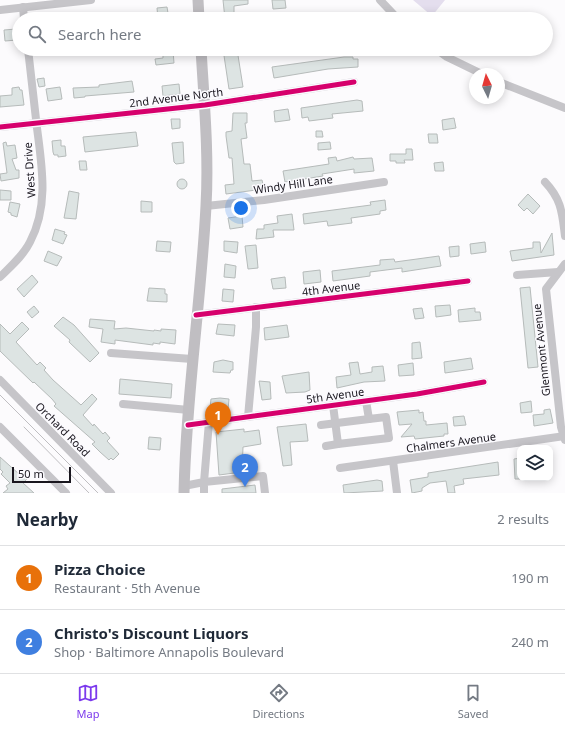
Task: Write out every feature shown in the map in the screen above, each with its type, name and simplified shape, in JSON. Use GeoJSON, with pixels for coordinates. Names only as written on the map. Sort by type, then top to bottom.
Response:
{"type":"FeatureCollection","features":[{"type":"Feature","properties":{"kind":"main road"},"geometry":{"type":"LineString","coordinates":[[198,0],[199,12]]}},
{"type":"Feature","properties":{"kind":"main road"},"geometry":{"type":"LineString","coordinates":[[184,489],[192,359],[206,206],[205,105],[202,56]]}},
{"type":"Feature","properties":{"kind":"street"},"geometry":{"type":"LineString","coordinates":[[0,10],[90,0]]}},
{"type":"Feature","properties":{"kind":"street"},"geometry":{"type":"LineString","coordinates":[[380,0],[391,12]]}},
{"type":"Feature","properties":{"kind":"street"},"geometry":{"type":"LineString","coordinates":[[23,7],[23,12]]}},
{"type":"Feature","properties":{"kind":"street","name":"West Drive"},"geometry":{"type":"LineString","coordinates":[[0,277],[24,252],[39,221],[44,194],[29,56]]}},
{"type":"Feature","properties":{"kind":"street"},"geometry":{"type":"LineString","coordinates":[[446,56],[470,68]]}},
{"type":"Feature","properties":{"kind":"street","name":"2nd Avenue North"},"geometry":{"type":"LineString","coordinates":[[0,127],[205,105],[354,82]]}},
{"type":"Feature","properties":{"kind":"street"},"geometry":{"type":"LineString","coordinates":[[505,84],[565,108]]}},
{"type":"Feature","properties":{"kind":"street","name":"Windy Hill Lane"},"geometry":{"type":"LineString","coordinates":[[206,206],[264,200],[384,182]]}},
{"type":"Feature","properties":{"kind":"street"},"geometry":{"type":"LineString","coordinates":[[544,182],[555,193],[561,206],[565,236]]}},
{"type":"Feature","properties":{"kind":"street","name":"Glenmont Avenue"},"geometry":{"type":"LineString","coordinates":[[565,264],[546,289],[561,427],[565,438]]}},
{"type":"Feature","properties":{"kind":"street"},"geometry":{"type":"LineString","coordinates":[[517,275],[558,272]]}},
{"type":"Feature","properties":{"kind":"street","name":"4th Avenue"},"geometry":{"type":"LineString","coordinates":[[196,315],[468,281]]}},
{"type":"Feature","properties":{"kind":"street"},"geometry":{"type":"LineString","coordinates":[[248,417],[256,327],[256,307]]}},
{"type":"Feature","properties":{"kind":"street"},"geometry":{"type":"LineString","coordinates":[[111,353],[192,359]]}},
{"type":"Feature","properties":{"kind":"street","name":"Orchard Road"},"geometry":{"type":"LineString","coordinates":[[0,380],[111,493]]}},
{"type":"Feature","properties":{"kind":"street","name":"5th Avenue"},"geometry":{"type":"LineString","coordinates":[[188,425],[333,406],[484,382]]}},
{"type":"Feature","properties":{"kind":"street"},"geometry":{"type":"LineString","coordinates":[[366,401],[369,419]]}},
{"type":"Feature","properties":{"kind":"street"},"geometry":{"type":"LineString","coordinates":[[123,404],[189,410]]}},
{"type":"Feature","properties":{"kind":"street"},"geometry":{"type":"LineString","coordinates":[[333,406],[338,444]]}},
{"type":"Feature","properties":{"kind":"street"},"geometry":{"type":"LineString","coordinates":[[321,425],[386,417],[389,438],[326,446]]}},
{"type":"Feature","properties":{"kind":"street"},"geometry":{"type":"LineString","coordinates":[[204,493],[209,422]]}},
{"type":"Feature","properties":{"kind":"street"},"geometry":{"type":"LineString","coordinates":[[0,427],[66,493]]}},
{"type":"Feature","properties":{"kind":"street","name":"Chalmers Avenue"},"geometry":{"type":"LineString","coordinates":[[340,468],[565,438]]}},
{"type":"Feature","properties":{"kind":"street"},"geometry":{"type":"LineString","coordinates":[[393,461],[397,493]]}},
{"type":"Feature","properties":{"kind":"street"},"geometry":{"type":"LineString","coordinates":[[184,489],[204,482],[263,476],[265,493]]}},
{"type":"Feature","properties":{"kind":"shaded area"},"geometry":{"type":"Polygon","coordinates":[[[413,0],[445,0],[435,12],[427,12],[413,0]]]}},
{"type":"Feature","properties":{"kind":"building"},"geometry":{"type":"Polygon","coordinates":[[[223,0],[248,0],[248,4],[234,6],[234,12],[224,12],[223,0]]]}},
{"type":"Feature","properties":{"kind":"building"},"geometry":{"type":"Polygon","coordinates":[[[272,0],[285,0],[286,8],[273,9],[272,0]]]}},
{"type":"Feature","properties":{"kind":"building"},"geometry":{"type":"Polygon","coordinates":[[[167,7],[168,12],[157,12],[157,8],[167,7]]]}},
{"type":"Feature","properties":{"kind":"building"},"geometry":{"type":"Polygon","coordinates":[[[12,29],[12,40],[5,41],[4,30],[12,29]]]}},
{"type":"Feature","properties":{"kind":"building"},"geometry":{"type":"Polygon","coordinates":[[[163,56],[173,56],[174,63],[156,65],[155,59],[163,58],[163,56]]]}},
{"type":"Feature","properties":{"kind":"building"},"geometry":{"type":"Polygon","coordinates":[[[224,56],[238,56],[243,87],[229,89],[224,56]]]}},
{"type":"Feature","properties":{"kind":"building"},"geometry":{"type":"Polygon","coordinates":[[[353,57],[353,59],[358,59],[358,67],[328,69],[274,78],[272,67],[353,57]]]}},
{"type":"Feature","properties":{"kind":"building"},"geometry":{"type":"Polygon","coordinates":[[[44,78],[45,86],[39,87],[37,79],[44,78]]]}},
{"type":"Feature","properties":{"kind":"building"},"geometry":{"type":"Polygon","coordinates":[[[132,81],[134,92],[74,98],[73,88],[99,87],[99,85],[132,81]]]}},
{"type":"Feature","properties":{"kind":"building"},"geometry":{"type":"Polygon","coordinates":[[[179,84],[180,94],[163,96],[162,86],[179,84]]]}},
{"type":"Feature","properties":{"kind":"building"},"geometry":{"type":"Polygon","coordinates":[[[19,87],[20,90],[22,90],[24,105],[0,107],[0,96],[12,95],[12,88],[19,87]]]}},
{"type":"Feature","properties":{"kind":"building"},"geometry":{"type":"Polygon","coordinates":[[[60,87],[62,99],[48,101],[46,89],[60,87]]]}},
{"type":"Feature","properties":{"kind":"building"},"geometry":{"type":"Polygon","coordinates":[[[357,100],[362,101],[363,111],[332,114],[333,118],[309,121],[308,117],[302,118],[301,108],[357,100]]]}},
{"type":"Feature","properties":{"kind":"building"},"geometry":{"type":"Polygon","coordinates":[[[288,109],[290,120],[275,122],[274,111],[288,109]]]}},
{"type":"Feature","properties":{"kind":"building"},"geometry":{"type":"Polygon","coordinates":[[[233,113],[247,113],[247,123],[245,123],[247,138],[241,139],[244,164],[250,164],[252,181],[262,180],[264,189],[226,194],[225,185],[234,184],[232,158],[229,158],[226,136],[226,132],[232,131],[233,113]]]}},
{"type":"Feature","properties":{"kind":"building"},"geometry":{"type":"Polygon","coordinates":[[[454,118],[456,128],[443,130],[442,120],[454,118]]]}},
{"type":"Feature","properties":{"kind":"building"},"geometry":{"type":"Polygon","coordinates":[[[171,119],[180,119],[180,128],[172,129],[171,119]]]}},
{"type":"Feature","properties":{"kind":"building"},"geometry":{"type":"Polygon","coordinates":[[[316,131],[322,131],[323,137],[316,137],[316,131]]]}},
{"type":"Feature","properties":{"kind":"building"},"geometry":{"type":"Polygon","coordinates":[[[136,132],[138,146],[85,152],[83,137],[136,132]]]}},
{"type":"Feature","properties":{"kind":"building"},"geometry":{"type":"Polygon","coordinates":[[[428,134],[437,134],[438,143],[429,143],[428,134]]]}},
{"type":"Feature","properties":{"kind":"building"},"geometry":{"type":"Polygon","coordinates":[[[61,140],[61,146],[65,146],[66,156],[58,157],[58,155],[54,155],[52,141],[61,140]]]}},
{"type":"Feature","properties":{"kind":"building"},"geometry":{"type":"Polygon","coordinates":[[[6,142],[7,146],[15,145],[17,158],[12,159],[16,170],[19,170],[19,178],[1,181],[0,174],[7,173],[3,143],[6,142]]]}},
{"type":"Feature","properties":{"kind":"building"},"geometry":{"type":"Polygon","coordinates":[[[183,142],[184,163],[176,164],[174,162],[172,143],[183,142]]]}},
{"type":"Feature","properties":{"kind":"building"},"geometry":{"type":"Polygon","coordinates":[[[330,142],[331,149],[318,150],[318,143],[330,142]]]}},
{"type":"Feature","properties":{"kind":"building"},"geometry":{"type":"Polygon","coordinates":[[[406,149],[412,149],[413,160],[404,160],[405,163],[390,161],[390,154],[406,154],[406,149]]]}},
{"type":"Feature","properties":{"kind":"building"},"geometry":{"type":"Polygon","coordinates":[[[336,157],[337,161],[353,157],[354,159],[372,158],[374,171],[354,173],[354,169],[285,182],[283,171],[329,164],[328,158],[336,157]]]}},
{"type":"Feature","properties":{"kind":"building"},"geometry":{"type":"Polygon","coordinates":[[[79,161],[86,161],[87,170],[80,170],[79,161]]]}},
{"type":"Feature","properties":{"kind":"building"},"geometry":{"type":"Polygon","coordinates":[[[443,162],[444,171],[435,171],[434,163],[443,162]]]}},
{"type":"Feature","properties":{"kind":"building"},"geometry":{"type":"Polygon","coordinates":[[[180,179],[184,179],[186,180],[186,188],[180,189],[177,186],[177,182],[180,179]]]}},
{"type":"Feature","properties":{"kind":"building"},"geometry":{"type":"Polygon","coordinates":[[[0,190],[11,191],[11,200],[0,200],[0,190]]]}},
{"type":"Feature","properties":{"kind":"building"},"geometry":{"type":"Polygon","coordinates":[[[69,191],[79,193],[76,219],[64,218],[69,191]]]}},
{"type":"Feature","properties":{"kind":"building"},"geometry":{"type":"Polygon","coordinates":[[[528,194],[540,206],[533,214],[527,208],[524,211],[518,205],[528,194]]]}},
{"type":"Feature","properties":{"kind":"building"},"geometry":{"type":"Polygon","coordinates":[[[385,200],[386,210],[380,211],[380,214],[351,218],[352,223],[328,226],[327,221],[304,224],[303,214],[371,205],[370,202],[385,200]]]}},
{"type":"Feature","properties":{"kind":"building"},"geometry":{"type":"Polygon","coordinates":[[[141,201],[152,202],[152,212],[141,212],[141,201]]]}},
{"type":"Feature","properties":{"kind":"building"},"geometry":{"type":"Polygon","coordinates":[[[10,202],[20,204],[17,217],[8,212],[10,202]]]}},
{"type":"Feature","properties":{"kind":"building"},"geometry":{"type":"Polygon","coordinates":[[[292,214],[294,230],[273,230],[274,237],[256,239],[257,229],[264,229],[264,225],[278,223],[277,216],[292,214]]]}},
{"type":"Feature","properties":{"kind":"building"},"geometry":{"type":"Polygon","coordinates":[[[242,216],[243,227],[230,229],[228,218],[242,216]]]}},
{"type":"Feature","properties":{"kind":"building"},"geometry":{"type":"Polygon","coordinates":[[[55,229],[65,232],[64,234],[67,235],[63,244],[52,240],[55,229]]]}},
{"type":"Feature","properties":{"kind":"building"},"geometry":{"type":"Polygon","coordinates":[[[552,233],[554,255],[512,261],[510,251],[533,248],[533,242],[540,242],[541,253],[552,233]]]}},
{"type":"Feature","properties":{"kind":"building"},"geometry":{"type":"Polygon","coordinates":[[[157,241],[171,242],[170,252],[156,251],[157,241]]]}},
{"type":"Feature","properties":{"kind":"building"},"geometry":{"type":"Polygon","coordinates":[[[224,241],[238,242],[237,253],[224,251],[224,241]]]}},
{"type":"Feature","properties":{"kind":"building"},"geometry":{"type":"Polygon","coordinates":[[[485,242],[486,252],[471,254],[470,244],[485,242]]]}},
{"type":"Feature","properties":{"kind":"building"},"geometry":{"type":"Polygon","coordinates":[[[256,245],[258,268],[248,269],[245,246],[256,245]]]}},
{"type":"Feature","properties":{"kind":"building"},"geometry":{"type":"Polygon","coordinates":[[[459,246],[459,256],[450,257],[449,247],[459,246]]]}},
{"type":"Feature","properties":{"kind":"building"},"geometry":{"type":"Polygon","coordinates":[[[48,251],[62,257],[57,266],[44,261],[48,251]]]}},
{"type":"Feature","properties":{"kind":"building"},"geometry":{"type":"Polygon","coordinates":[[[439,256],[441,266],[402,272],[402,268],[370,272],[370,276],[333,281],[332,271],[380,265],[380,260],[394,259],[395,262],[439,256]]]}},
{"type":"Feature","properties":{"kind":"building"},"geometry":{"type":"Polygon","coordinates":[[[225,264],[236,266],[235,278],[224,277],[225,264]]]}},
{"type":"Feature","properties":{"kind":"building"},"geometry":{"type":"Polygon","coordinates":[[[320,270],[321,282],[304,284],[303,272],[320,270]]]}},
{"type":"Feature","properties":{"kind":"building"},"geometry":{"type":"Polygon","coordinates":[[[32,275],[38,282],[24,297],[17,289],[32,275]]]}},
{"type":"Feature","properties":{"kind":"building"},"geometry":{"type":"Polygon","coordinates":[[[285,277],[286,288],[273,289],[271,279],[285,277]]]}},
{"type":"Feature","properties":{"kind":"building"},"geometry":{"type":"Polygon","coordinates":[[[530,287],[538,367],[528,368],[520,288],[530,287]]]}},
{"type":"Feature","properties":{"kind":"building"},"geometry":{"type":"Polygon","coordinates":[[[149,288],[165,289],[165,294],[167,294],[167,302],[147,301],[149,288]]]}},
{"type":"Feature","properties":{"kind":"building"},"geometry":{"type":"Polygon","coordinates":[[[223,289],[234,290],[233,302],[222,301],[223,289]]]}},
{"type":"Feature","properties":{"kind":"building"},"geometry":{"type":"Polygon","coordinates":[[[450,305],[451,315],[436,317],[435,306],[450,305]]]}},
{"type":"Feature","properties":{"kind":"building"},"geometry":{"type":"Polygon","coordinates":[[[34,306],[39,312],[32,318],[27,312],[34,306]]]}},
{"type":"Feature","properties":{"kind":"building"},"geometry":{"type":"Polygon","coordinates":[[[422,308],[424,318],[415,319],[413,309],[422,308]]]}},
{"type":"Feature","properties":{"kind":"building"},"geometry":{"type":"Polygon","coordinates":[[[475,308],[475,312],[480,312],[481,320],[459,322],[458,310],[475,308]]]}},
{"type":"Feature","properties":{"kind":"building"},"geometry":{"type":"Polygon","coordinates":[[[63,317],[74,325],[99,353],[90,362],[69,342],[70,340],[54,326],[63,317]]]}},
{"type":"Feature","properties":{"kind":"building"},"geometry":{"type":"Polygon","coordinates":[[[90,319],[115,321],[114,329],[126,328],[154,331],[161,331],[161,329],[176,330],[175,344],[160,342],[160,344],[153,343],[153,345],[115,340],[115,344],[101,342],[103,329],[89,327],[90,319]]]}},
{"type":"Feature","properties":{"kind":"building"},"geometry":{"type":"Polygon","coordinates":[[[22,322],[29,329],[16,342],[37,365],[40,362],[46,368],[44,370],[53,380],[81,405],[92,394],[97,399],[83,415],[93,426],[94,424],[103,434],[105,432],[110,438],[107,441],[119,454],[113,460],[111,458],[109,460],[100,452],[92,444],[95,442],[54,406],[56,404],[52,399],[0,351],[0,324],[10,334],[22,322]]]}},
{"type":"Feature","properties":{"kind":"building"},"geometry":{"type":"Polygon","coordinates":[[[218,324],[235,325],[234,336],[216,334],[218,324]]]}},
{"type":"Feature","properties":{"kind":"building"},"geometry":{"type":"Polygon","coordinates":[[[287,325],[289,337],[265,340],[264,328],[287,325]]]}},
{"type":"Feature","properties":{"kind":"building"},"geometry":{"type":"Polygon","coordinates":[[[420,342],[422,358],[412,359],[412,343],[420,342]]]}},
{"type":"Feature","properties":{"kind":"building"},"geometry":{"type":"Polygon","coordinates":[[[471,358],[473,369],[445,373],[444,362],[471,358]]]}},
{"type":"Feature","properties":{"kind":"building"},"geometry":{"type":"Polygon","coordinates":[[[223,360],[233,362],[233,370],[231,370],[230,373],[213,372],[214,362],[223,360]]]}},
{"type":"Feature","properties":{"kind":"building"},"geometry":{"type":"Polygon","coordinates":[[[358,362],[360,374],[372,372],[372,367],[383,366],[385,381],[364,382],[337,388],[336,377],[351,375],[349,363],[358,362]]]}},
{"type":"Feature","properties":{"kind":"building"},"geometry":{"type":"Polygon","coordinates":[[[413,363],[414,375],[399,376],[398,365],[413,363]]]}},
{"type":"Feature","properties":{"kind":"building"},"geometry":{"type":"Polygon","coordinates":[[[309,372],[310,390],[305,392],[286,393],[282,376],[309,372]]]}},
{"type":"Feature","properties":{"kind":"building"},"geometry":{"type":"Polygon","coordinates":[[[120,379],[172,384],[171,398],[119,394],[120,379]]]}},
{"type":"Feature","properties":{"kind":"building"},"geometry":{"type":"Polygon","coordinates":[[[259,381],[270,382],[271,399],[262,400],[259,381]]]}},
{"type":"Feature","properties":{"kind":"building"},"geometry":{"type":"Polygon","coordinates":[[[211,399],[229,399],[228,410],[210,408],[211,399]]]}},
{"type":"Feature","properties":{"kind":"building"},"geometry":{"type":"Polygon","coordinates":[[[531,401],[532,412],[521,413],[520,403],[531,401]]]}},
{"type":"Feature","properties":{"kind":"building"},"geometry":{"type":"Polygon","coordinates":[[[550,409],[553,423],[534,426],[533,415],[544,414],[544,410],[550,409]]]}},
{"type":"Feature","properties":{"kind":"building"},"geometry":{"type":"Polygon","coordinates":[[[419,410],[419,413],[423,412],[426,425],[447,423],[448,434],[444,434],[444,436],[415,439],[414,436],[401,437],[412,424],[399,425],[397,412],[419,410]]]}},
{"type":"Feature","properties":{"kind":"building"},"geometry":{"type":"Polygon","coordinates":[[[464,416],[466,425],[454,426],[453,417],[464,416]]]}},
{"type":"Feature","properties":{"kind":"building"},"geometry":{"type":"Polygon","coordinates":[[[306,424],[308,441],[290,442],[292,465],[283,466],[277,427],[306,424]]]}},
{"type":"Feature","properties":{"kind":"building"},"geometry":{"type":"Polygon","coordinates":[[[244,429],[244,432],[259,430],[261,444],[243,447],[242,472],[219,475],[216,432],[244,429]]]}},
{"type":"Feature","properties":{"kind":"building"},"geometry":{"type":"Polygon","coordinates":[[[149,437],[161,438],[160,450],[148,449],[149,437]]]}},
{"type":"Feature","properties":{"kind":"building"},"geometry":{"type":"Polygon","coordinates":[[[0,457],[19,474],[22,471],[28,478],[23,483],[34,493],[3,493],[8,489],[6,486],[10,483],[1,474],[3,472],[0,469],[0,457]]]}},
{"type":"Feature","properties":{"kind":"building"},"geometry":{"type":"Polygon","coordinates":[[[517,458],[517,479],[515,479],[514,459],[517,458]]]}},
{"type":"Feature","properties":{"kind":"building"},"geometry":{"type":"Polygon","coordinates":[[[498,462],[499,475],[463,479],[464,484],[454,486],[455,493],[448,493],[446,481],[430,483],[422,488],[422,491],[412,493],[410,480],[428,477],[428,473],[498,462]]]}},
{"type":"Feature","properties":{"kind":"building"},"geometry":{"type":"Polygon","coordinates":[[[377,480],[382,481],[383,491],[344,493],[343,485],[377,480]]]}},
{"type":"Feature","properties":{"kind":"building"},"geometry":{"type":"Polygon","coordinates":[[[255,485],[256,493],[222,493],[222,489],[255,485]]]}},
{"type":"Feature","properties":{"kind":"tram line"},"geometry":{"type":"LineString","coordinates":[[0,395],[98,493]]}},
{"type":"Feature","properties":{"kind":"tram line"},"geometry":{"type":"LineString","coordinates":[[24,427],[89,493]]}},
{"type":"Feature","properties":{"kind":"cycle path"},"geometry":{"type":"LineString","coordinates":[[0,127],[205,105],[354,82]]}},
{"type":"Feature","properties":{"kind":"cycle path"},"geometry":{"type":"LineString","coordinates":[[196,315],[468,281]]}},
{"type":"Feature","properties":{"kind":"cycle path"},"geometry":{"type":"LineString","coordinates":[[188,425],[417,394],[484,382]]}},
{"type":"Feature","properties":{"kind":"place","name":"Pizza Choice"},"geometry":{"type":"Point","coordinates":[218,435]}},
{"type":"Feature","properties":{"kind":"place","name":"Christo's Discount Liquors"},"geometry":{"type":"Point","coordinates":[245,487]}}]}
